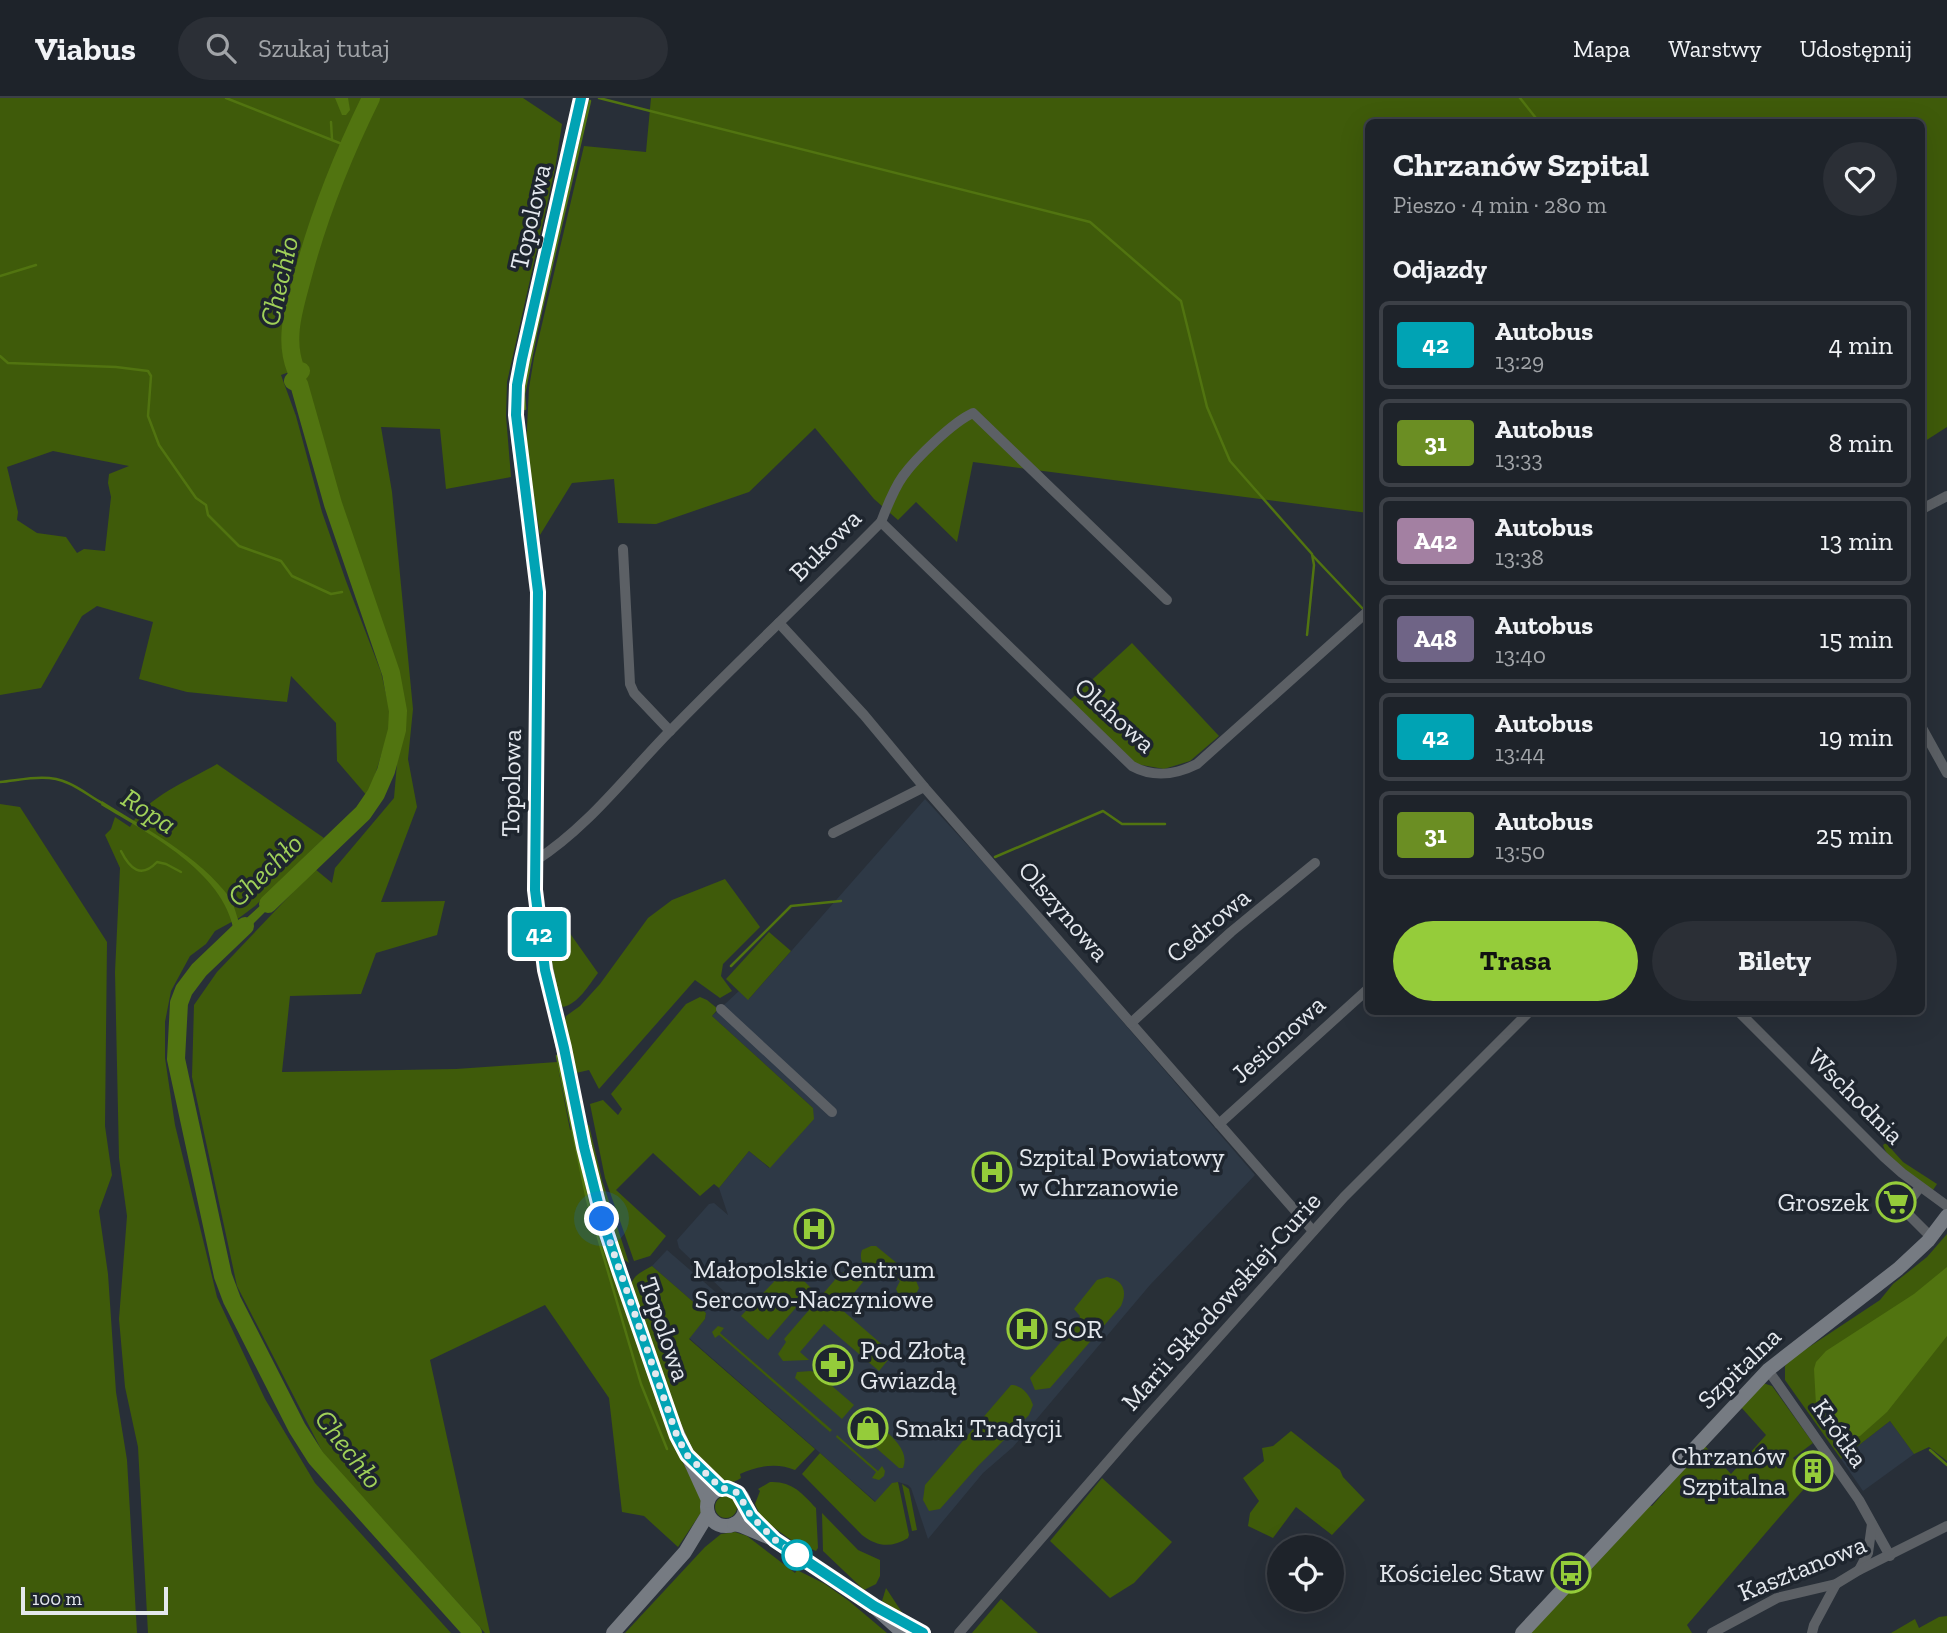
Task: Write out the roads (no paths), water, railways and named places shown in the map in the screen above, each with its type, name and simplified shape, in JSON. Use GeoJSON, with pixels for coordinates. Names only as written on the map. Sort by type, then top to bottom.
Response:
{"type":"FeatureCollection","features":[{"type":"Feature","properties":{"kind":"street","name":"Topolowa"},"geometry":{"type":"LineString","coordinates":[[581,98],[522,359],[516,400],[518,437],[538,592],[535,861],[539,934],[602,1219],[667,1410],[708,1507]]}},
{"type":"Feature","properties":{"kind":"street","name":"Bukowa"},"geometry":{"type":"LineString","coordinates":[[535,861],[599,807],[670,731],[881,522],[895,488],[904,475],[960,419],[973,413],[1167,600]]}},
{"type":"Feature","properties":{"kind":"street"},"geometry":{"type":"LineString","coordinates":[[1925,507],[1947,496]]}},
{"type":"Feature","properties":{"kind":"street","name":"Olchowa"},"geometry":{"type":"LineString","coordinates":[[881,522],[1132,766],[1152,775],[1175,773],[1197,764],[1365,614]]}},
{"type":"Feature","properties":{"kind":"street"},"geometry":{"type":"LineString","coordinates":[[623,549],[630,684],[634,693],[670,731]]}},
{"type":"Feature","properties":{"kind":"street","name":"Olszynowa"},"geometry":{"type":"LineString","coordinates":[[779,623],[863,715],[1313,1231]]}},
{"type":"Feature","properties":{"kind":"street"},"geometry":{"type":"LineString","coordinates":[[1925,733],[1947,773]]}},
{"type":"Feature","properties":{"kind":"street"},"geometry":{"type":"LineString","coordinates":[[833,834],[924,787]]}},
{"type":"Feature","properties":{"kind":"street","name":"Cedrowa"},"geometry":{"type":"LineString","coordinates":[[1130,1023],[1231,932],[1315,863]]}},
{"type":"Feature","properties":{"kind":"street","name":"Jesionowa"},"geometry":{"type":"LineString","coordinates":[[1219,1124],[1365,992]]}},
{"type":"Feature","properties":{"kind":"street"},"geometry":{"type":"LineString","coordinates":[[721,1009],[832,1112]]}},
{"type":"Feature","properties":{"kind":"street","name":"Marii Skłodowskiej-Curie"},"geometry":{"type":"LineString","coordinates":[[959,1633],[1313,1231],[1398,1141],[1526,1015]]}},
{"type":"Feature","properties":{"kind":"street","name":"Wschodnia"},"geometry":{"type":"LineString","coordinates":[[1742,1015],[1884,1157],[1947,1206]]}},
{"type":"Feature","properties":{"kind":"street"},"geometry":{"type":"LineString","coordinates":[[1920,1187],[1908,1203],[1906,1212],[1926,1232]]}},
{"type":"Feature","properties":{"kind":"street","name":"Szpitalna"},"geometry":{"type":"LineString","coordinates":[[1522,1633],[1768,1370],[1899,1269],[1928,1241],[1947,1216]]}},
{"type":"Feature","properties":{"kind":"street","name":"Krótka"},"geometry":{"type":"LineString","coordinates":[[1768,1370],[1859,1500],[1890,1556]]}},
{"type":"Feature","properties":{"kind":"street","name":"Topolowa"},"geometry":{"type":"LineString","coordinates":[[687,1455],[722,1489]]}},
{"type":"Feature","properties":{"kind":"street"},"geometry":{"type":"LineString","coordinates":[[613,1633],[685,1552],[713,1493],[727,1488],[738,1493],[745,1508],[775,1540]]}},
{"type":"Feature","properties":{"kind":"street"},"geometry":{"type":"LineString","coordinates":[[708,1507],[727,1525],[742,1525],[775,1540],[874,1606],[923,1633]]}},
{"type":"Feature","properties":{"kind":"street"},"geometry":{"type":"LineString","coordinates":[[685,1552],[743,1515],[745,1508]]}},
{"type":"Feature","properties":{"kind":"street"},"geometry":{"type":"LineString","coordinates":[[1859,1570],[1870,1545],[1872,1524]]}},
{"type":"Feature","properties":{"kind":"street","name":"Kasztanowa"},"geometry":{"type":"LineString","coordinates":[[1712,1633],[1776,1598],[1836,1584],[1947,1526]]}},
{"type":"Feature","properties":{"kind":"street"},"geometry":{"type":"LineString","coordinates":[[1870,1545],[1878,1562]]}},
{"type":"Feature","properties":{"kind":"street"},"geometry":{"type":"LineString","coordinates":[[1812,1633],[1836,1584]]}},
{"type":"Feature","properties":{"kind":"street"},"geometry":{"type":"LineString","coordinates":[[874,1606],[903,1633]]}},
{"type":"Feature","properties":{"kind":"waterway"},"geometry":{"type":"LineString","coordinates":[[226,98],[347,146]]}},
{"type":"Feature","properties":{"kind":"waterway","name":"Chechło"},"geometry":{"type":"LineString","coordinates":[[268,904],[363,813],[376,794],[386,771],[397,730],[398,711],[391,673],[333,504],[299,384],[293,381],[301,371],[296,370],[290,346],[294,310],[324,206],[371,98]]}},
{"type":"Feature","properties":{"kind":"waterway"},"geometry":{"type":"LineString","coordinates":[[599,98],[1090,222],[1181,301],[1207,407],[1230,461],[1312,554],[1314,565],[1307,635]]}},
{"type":"Feature","properties":{"kind":"waterway"},"geometry":{"type":"LineString","coordinates":[[1520,98],[1537,119]]}},
{"type":"Feature","properties":{"kind":"waterway"},"geometry":{"type":"LineString","coordinates":[[525,409],[524,394],[536,333],[590,101]]}},
{"type":"Feature","properties":{"kind":"waterway"},"geometry":{"type":"LineString","coordinates":[[331,122],[332,139]]}},
{"type":"Feature","properties":{"kind":"waterway"},"geometry":{"type":"LineString","coordinates":[[0,276],[36,265]]}},
{"type":"Feature","properties":{"kind":"waterway"},"geometry":{"type":"LineString","coordinates":[[0,356],[8,363],[116,367],[148,371],[151,376],[148,416],[159,445],[196,498],[206,505],[208,515],[239,546],[281,561],[292,576],[331,594],[342,592]]}},
{"type":"Feature","properties":{"kind":"waterway"},"geometry":{"type":"LineString","coordinates":[[1313,556],[1364,610]]}},
{"type":"Feature","properties":{"kind":"waterway","name":"Chechło"},"geometry":{"type":"LineString","coordinates":[[363,607],[369,608]]}},
{"type":"Feature","properties":{"kind":"waterway","name":"Ropa"},"geometry":{"type":"LineString","coordinates":[[0,782],[52,778],[77,787],[102,803]]}},
{"type":"Feature","properties":{"kind":"waterway"},"geometry":{"type":"LineString","coordinates":[[995,857],[1103,811],[1122,824],[1165,824]]}},
{"type":"Feature","properties":{"kind":"waterway"},"geometry":{"type":"LineString","coordinates":[[121,851],[136,870],[146,870],[157,862],[181,872]]}},
{"type":"Feature","properties":{"kind":"waterway"},"geometry":{"type":"LineString","coordinates":[[731,966],[791,906],[841,901]]}},
{"type":"Feature","properties":{"kind":"waterway","name":"Chechło"},"geometry":{"type":"LineString","coordinates":[[245,926],[199,970],[184,990],[179,1003],[176,1059],[223,1276],[232,1300],[297,1428],[316,1458],[473,1633]]}},
{"type":"Feature","properties":{"kind":"waterway"},"geometry":{"type":"LineString","coordinates":[[557,1056],[587,1200],[641,1384],[667,1449]]}},
{"type":"Feature","properties":{"kind":"waterway"},"geometry":{"type":"LineString","coordinates":[[1930,1450],[1947,1465]]}},
{"type":"Feature","properties":{"kind":"place","name":"Szpital Powiatowy w Chrzanowie"},"geometry":{"type":"Point","coordinates":[992,1172]}},
{"type":"Feature","properties":{"kind":"place","name":"Groszek"},"geometry":{"type":"Point","coordinates":[1896,1202]}},
{"type":"Feature","properties":{"kind":"place","name":"Małopolskie Centrum Sercowo-Naczyniowe"},"geometry":{"type":"Point","coordinates":[814,1229]}},
{"type":"Feature","properties":{"kind":"place","name":"SOR"},"geometry":{"type":"Point","coordinates":[1027,1329]}},
{"type":"Feature","properties":{"kind":"place","name":"Pod Złotą Gwiazdą"},"geometry":{"type":"Point","coordinates":[833,1365]}},
{"type":"Feature","properties":{"kind":"place","name":"Smaki Tradycji"},"geometry":{"type":"Point","coordinates":[868,1428]}},
{"type":"Feature","properties":{"kind":"place","name":"Chrzanów Szpitalna"},"geometry":{"type":"Point","coordinates":[1813,1471]}},
{"type":"Feature","properties":{"kind":"place","name":"Kościelec Staw"},"geometry":{"type":"Point","coordinates":[1571,1573]}}]}
